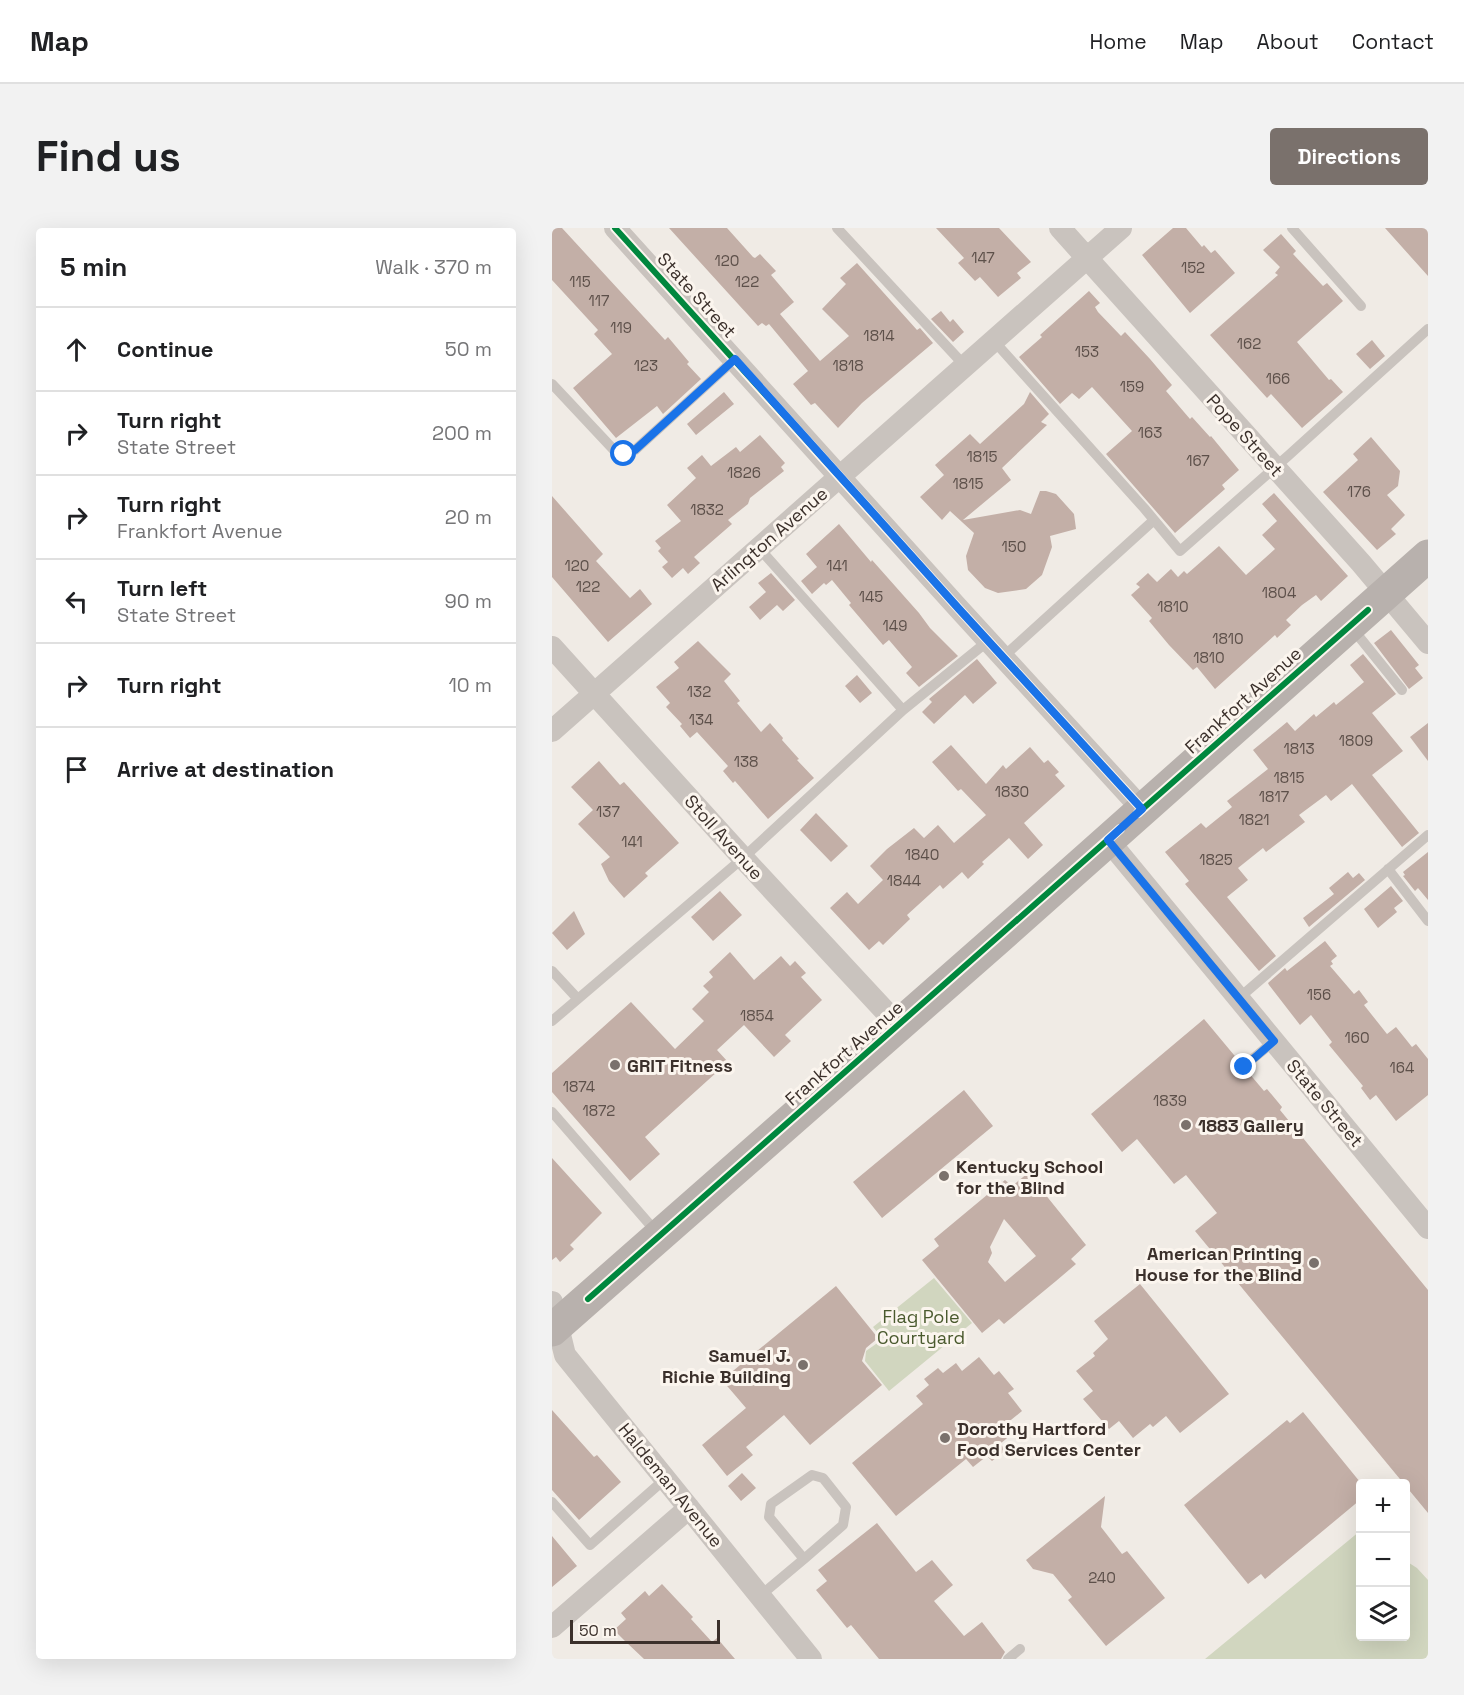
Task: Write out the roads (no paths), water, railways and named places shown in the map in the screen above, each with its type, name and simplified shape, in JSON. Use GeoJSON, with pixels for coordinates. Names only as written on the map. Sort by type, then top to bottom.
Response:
{"type":"FeatureCollection","features":[{"type":"Feature","properties":{"kind":"main road","name":"Frankfort Avenue"},"geometry":{"type":"LineString","coordinates":[[554,1319],[659,1236],[1428,556]]}},
{"type":"Feature","properties":{"kind":"street","name":"State Street"},"geometry":{"type":"LineString","coordinates":[[615,228],[1142,809]]}},
{"type":"Feature","properties":{"kind":"street","name":"Pope Street"},"geometry":{"type":"LineString","coordinates":[[1060,228],[1387,593],[1428,643]]}},
{"type":"Feature","properties":{"kind":"street","name":"Arlington Avenue"},"geometry":{"type":"LineString","coordinates":[[552,731],[1121,228]]}},
{"type":"Feature","properties":{"kind":"street","name":"Stoll Avenue"},"geometry":{"type":"LineString","coordinates":[[552,648],[742,858],[898,1025]]}},
{"type":"Feature","properties":{"kind":"street","name":"State Street"},"geometry":{"type":"LineString","coordinates":[[1108,840],[1428,1228]]}},
{"type":"Feature","properties":{"kind":"street","name":"Haldeman Avenue"},"geometry":{"type":"LineString","coordinates":[[554,1319],[565,1355],[811,1659]]}},
{"type":"Feature","properties":{"kind":"street"},"geometry":{"type":"LineString","coordinates":[[552,1627],[689,1508]]}},
{"type":"Feature","properties":{"kind":"lane"},"geometry":{"type":"LineString","coordinates":[[837,228],[965,366]]}},
{"type":"Feature","properties":{"kind":"lane"},"geometry":{"type":"LineString","coordinates":[[1292,228],[1361,306]]}},
{"type":"Feature","properties":{"kind":"lane"},"geometry":{"type":"LineString","coordinates":[[994,341],[1180,551],[1428,329]]}},
{"type":"Feature","properties":{"kind":"lane"},"geometry":{"type":"LineString","coordinates":[[552,384],[613,449],[624,454],[635,450],[735,359]]}},
{"type":"Feature","properties":{"kind":"lane"},"geometry":{"type":"LineString","coordinates":[[552,1021],[742,858],[903,711],[995,649],[1154,520]]}},
{"type":"Feature","properties":{"kind":"lane"},"geometry":{"type":"LineString","coordinates":[[759,548],[903,711]]}},
{"type":"Feature","properties":{"kind":"lane"},"geometry":{"type":"LineString","coordinates":[[1350,626],[1402,690]]}},
{"type":"Feature","properties":{"kind":"lane"},"geometry":{"type":"LineString","coordinates":[[1239,998],[1428,835]]}},
{"type":"Feature","properties":{"kind":"lane"},"geometry":{"type":"LineString","coordinates":[[1388,869],[1428,921]]}},
{"type":"Feature","properties":{"kind":"lane"},"geometry":{"type":"LineString","coordinates":[[552,971],[578,998]]}},
{"type":"Feature","properties":{"kind":"lane"},"geometry":{"type":"LineString","coordinates":[[1244,1067],[1274,1041]]}},
{"type":"Feature","properties":{"kind":"lane"},"geometry":{"type":"LineString","coordinates":[[552,1112],[659,1236]]}},
{"type":"Feature","properties":{"kind":"lane"},"geometry":{"type":"LineString","coordinates":[[760,1596],[804,1559],[843,1525],[846,1508],[823,1478],[812,1474],[771,1504],[770,1517],[804,1559]]}},
{"type":"Feature","properties":{"kind":"lane"},"geometry":{"type":"LineString","coordinates":[[552,1502],[590,1545],[665,1479]]}},
{"type":"Feature","properties":{"kind":"lane"},"geometry":{"type":"LineString","coordinates":[[1008,1659],[1020,1648]]}},
{"type":"Feature","properties":{"kind":"place","name":"GRIT Fitness"},"geometry":{"type":"Point","coordinates":[615,1065]}},
{"type":"Feature","properties":{"kind":"place","name":"1883 Gallery"},"geometry":{"type":"Point","coordinates":[1186,1125]}},
{"type":"Feature","properties":{"kind":"place","name":"Kentucky School for the Blind"},"geometry":{"type":"Point","coordinates":[944,1176]}},
{"type":"Feature","properties":{"kind":"place","name":"American Printing House for the Blind"},"geometry":{"type":"Point","coordinates":[1314,1263]}},
{"type":"Feature","properties":{"kind":"place","name":"Samuel J. Richie Building"},"geometry":{"type":"Point","coordinates":[803,1365]}},
{"type":"Feature","properties":{"kind":"place","name":"Dorothy Hartford Food Services Center"},"geometry":{"type":"Point","coordinates":[945,1438]}},
{"type":"Feature","properties":{"kind":"park label","name":"Flag Pole Courtyard"},"geometry":{"type":"Point","coordinates":[921,1326]}}]}
